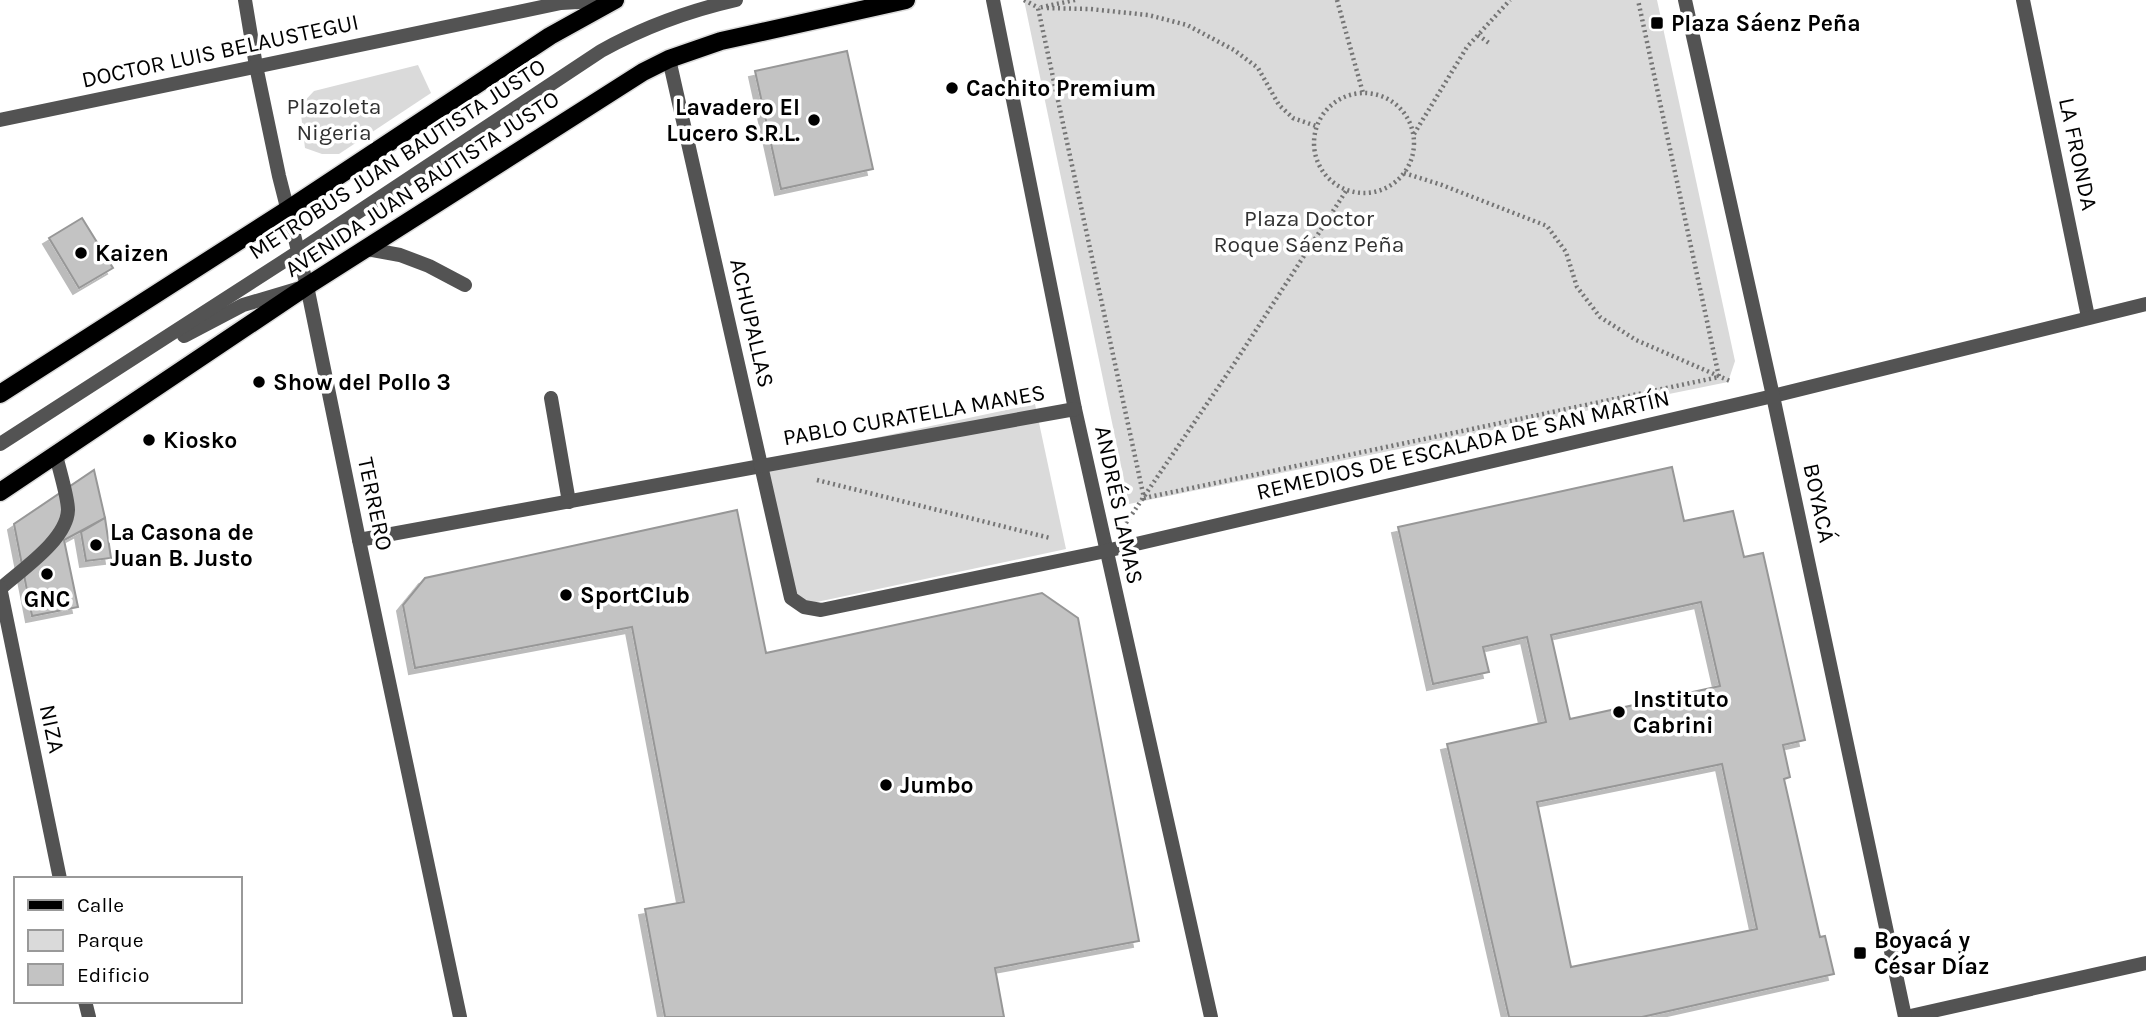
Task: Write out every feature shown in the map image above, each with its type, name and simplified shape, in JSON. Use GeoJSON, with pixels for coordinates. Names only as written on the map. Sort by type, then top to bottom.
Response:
{"type":"FeatureCollection","features":[{"type":"Feature","properties":{"kind":"main road"},"geometry":{"type":"LineString","coordinates":[[0,394],[550,37],[614,0]]}},
{"type":"Feature","properties":{"kind":"main road","name":"AVENIDA JUAN BAUTISTA JUSTO"},"geometry":{"type":"LineString","coordinates":[[0,492],[307,286],[643,72],[670,59],[721,41],[906,0]]}},
{"type":"Feature","properties":{"kind":"street","name":"TERRERO"},"geometry":{"type":"LineString","coordinates":[[245,0],[256,66],[287,210],[307,286],[460,1017]]}},
{"type":"Feature","properties":{"kind":"street","name":"DOCTOR LUIS BELAUSTEGUI"},"geometry":{"type":"LineString","coordinates":[[0,120],[561,3],[614,0]]}},
{"type":"Feature","properties":{"kind":"street","name":"METROBUS JUAN BAUTISTA JUSTO"},"geometry":{"type":"LineString","coordinates":[[0,444],[298,252],[601,51],[650,26],[699,8],[736,0]]}},
{"type":"Feature","properties":{"kind":"street","name":"ANDRÉS LAMAS"},"geometry":{"type":"LineString","coordinates":[[993,0],[1075,409],[1211,1017]]}},
{"type":"Feature","properties":{"kind":"street","name":"BOYACÁ"},"geometry":{"type":"LineString","coordinates":[[1685,0],[1773,396],[1905,1017]]}},
{"type":"Feature","properties":{"kind":"street","name":"LA FRONDA"},"geometry":{"type":"LineString","coordinates":[[2023,0],[2088,317]]}},
{"type":"Feature","properties":{"kind":"street","name":"ACHUPALLAS"},"geometry":{"type":"LineString","coordinates":[[670,59],[791,598]]}},
{"type":"Feature","properties":{"kind":"street"},"geometry":{"type":"LineString","coordinates":[[367,249],[400,255],[429,266],[465,285]]}},
{"type":"Feature","properties":{"kind":"street","name":"METROBUS JUAN BAUTISTA JUSTO"},"geometry":{"type":"LineString","coordinates":[[96,383],[243,305],[307,286]]}},
{"type":"Feature","properties":{"kind":"street","name":"REMEDIOS DE ESCALADA DE SAN MARTÍN"},"geometry":{"type":"LineString","coordinates":[[791,598],[804,607],[821,610],[1106,551],[1773,396],[2146,304]]}},
{"type":"Feature","properties":{"kind":"street"},"geometry":{"type":"LineString","coordinates":[[551,398],[569,502]]}},
{"type":"Feature","properties":{"kind":"street","name":"PABLO CURATELLA MANES"},"geometry":{"type":"LineString","coordinates":[[359,540],[1075,409]]}},
{"type":"Feature","properties":{"kind":"street"},"geometry":{"type":"LineString","coordinates":[[0,588],[50,545],[63,529],[68,510],[56,455]]}},
{"type":"Feature","properties":{"kind":"street","name":"NIZA"},"geometry":{"type":"LineString","coordinates":[[0,588],[60,877]]}},
{"type":"Feature","properties":{"kind":"street"},"geometry":{"type":"LineString","coordinates":[[1905,1017],[2146,963]]}},
{"type":"Feature","properties":{"kind":"path"},"geometry":{"type":"LineString","coordinates":[[1024,0],[1038,8],[1090,9],[1148,15],[1187,25],[1234,50],[1258,68],[1279,104],[1293,118],[1316,126]]}},
{"type":"Feature","properties":{"kind":"path"},"geometry":{"type":"LineString","coordinates":[[1038,8],[1074,0]]}},
{"type":"Feature","properties":{"kind":"path"},"geometry":{"type":"LineString","coordinates":[[1337,0],[1363,93]]}},
{"type":"Feature","properties":{"kind":"path"},"geometry":{"type":"LineString","coordinates":[[1414,135],[1467,47],[1510,0]]}},
{"type":"Feature","properties":{"kind":"path"},"geometry":{"type":"LineString","coordinates":[[1639,0],[1719,377]]}},
{"type":"Feature","properties":{"kind":"path"},"geometry":{"type":"LineString","coordinates":[[1038,8],[1144,498]]}},
{"type":"Feature","properties":{"kind":"path"},"geometry":{"type":"LineString","coordinates":[[1478,34],[1489,43]]}},
{"type":"Feature","properties":{"kind":"path"},"geometry":{"type":"LineString","coordinates":[[1363,93],[1381,96],[1396,105],[1407,119],[1414,135],[1414,149],[1404,173],[1388,188],[1367,194],[1346,191],[1329,180],[1318,164],[1313,145],[1316,126],[1327,109],[1343,97],[1363,93]]}},
{"type":"Feature","properties":{"kind":"path"},"geometry":{"type":"LineString","coordinates":[[1404,173],[1547,226],[1566,252],[1577,287],[1600,317],[1636,340],[1719,377],[1773,396]]}},
{"type":"Feature","properties":{"kind":"path"},"geometry":{"type":"LineString","coordinates":[[1106,551],[1234,364],[1346,191]]}},
{"type":"Feature","properties":{"kind":"path"},"geometry":{"type":"LineString","coordinates":[[1144,498],[1719,377]]}},
{"type":"Feature","properties":{"kind":"path"},"geometry":{"type":"LineString","coordinates":[[814,480],[1053,538]]}},
{"type":"Feature","properties":{"kind":"green space","name":"Plaza Doctor Roque Sáenz Peña"},"geometry":{"type":"Polygon","coordinates":[[[1024,0],[1657,0],[1735,361],[1728,382],[1129,504],[1024,0]]]}},
{"type":"Feature","properties":{"kind":"green space","name":"Plazoleta Nigeria"},"geometry":{"type":"Polygon","coordinates":[[[418,65],[431,93],[339,154],[322,154],[305,148],[300,106],[314,91],[418,65]]]}},
{"type":"Feature","properties":{"kind":"green space"},"geometry":{"type":"Polygon","coordinates":[[[1035,404],[1066,549],[798,606],[766,461],[1035,404]]]}},
{"type":"Feature","properties":{"kind":"building","name":"Lavadero El Lucero S.R.L."},"geometry":{"type":"Polygon","coordinates":[[[847,51],[873,169],[781,189],[755,71],[847,51]]]}},
{"type":"Feature","properties":{"kind":"building","name":"Kaizen"},"geometry":{"type":"Polygon","coordinates":[[[82,218],[113,268],[79,288],[49,238],[82,218]]]}},
{"type":"Feature","properties":{"kind":"building","name":"Instituto Cabrini"},"geometry":{"type":"Polygon","coordinates":[[[1672,467],[1684,521],[1733,511],[1744,557],[1763,553],[1805,740],[1783,745],[1790,777],[1784,779],[1820,937],[1825,936],[1834,974],[1642,1017],[1509,1017],[1447,744],[1546,722],[1527,637],[1483,647],[1489,672],[1433,684],[1398,527],[1672,467]],[[1701,602],[1551,635],[1570,719],[1720,686],[1701,602]],[[1722,764],[1537,802],[1571,967],[1757,929],[1722,764]]]}},
{"type":"Feature","properties":{"kind":"building","name":"GNC"},"geometry":{"type":"Polygon","coordinates":[[[94,470],[105,518],[64,540],[78,607],[32,616],[14,524],[94,470]]]}},
{"type":"Feature","properties":{"kind":"building","name":"Jumbo"},"geometry":{"type":"Polygon","coordinates":[[[737,510],[766,653],[1042,593],[1078,618],[1139,941],[995,968],[1004,1017],[665,1017],[645,909],[684,902],[632,627],[415,668],[403,605],[425,578],[737,510]]]}},
{"type":"Feature","properties":{"kind":"building","name":"La Casona de Juan B. Justo"},"geometry":{"type":"Polygon","coordinates":[[[105,518],[111,558],[86,561],[81,532],[105,518]]]}},
{"type":"Feature","properties":{"kind":"place","name":"Plaza Sáenz Peña"},"geometry":{"type":"Point","coordinates":[1657,23]}},
{"type":"Feature","properties":{"kind":"place","name":"Cachito Premium"},"geometry":{"type":"Point","coordinates":[952,88]}},
{"type":"Feature","properties":{"kind":"place","name":"Lavadero El Lucero S.R.L."},"geometry":{"type":"Point","coordinates":[814,120]}},
{"type":"Feature","properties":{"kind":"place","name":"Kaizen"},"geometry":{"type":"Point","coordinates":[81,253]}},
{"type":"Feature","properties":{"kind":"place","name":"Show del Pollo 3"},"geometry":{"type":"Point","coordinates":[259,382]}},
{"type":"Feature","properties":{"kind":"place","name":"Kiosko"},"geometry":{"type":"Point","coordinates":[149,440]}},
{"type":"Feature","properties":{"kind":"place","name":"La Casona de Juan B. Justo"},"geometry":{"type":"Point","coordinates":[96,545]}},
{"type":"Feature","properties":{"kind":"place","name":"GNC"},"geometry":{"type":"Point","coordinates":[47,574]}},
{"type":"Feature","properties":{"kind":"place","name":"SportClub"},"geometry":{"type":"Point","coordinates":[566,595]}},
{"type":"Feature","properties":{"kind":"place","name":"Instituto Cabrini"},"geometry":{"type":"Point","coordinates":[1619,712]}},
{"type":"Feature","properties":{"kind":"place","name":"Jumbo"},"geometry":{"type":"Point","coordinates":[886,785]}},
{"type":"Feature","properties":{"kind":"place","name":"Boyacá y César Díaz"},"geometry":{"type":"Point","coordinates":[1860,953]}}]}
